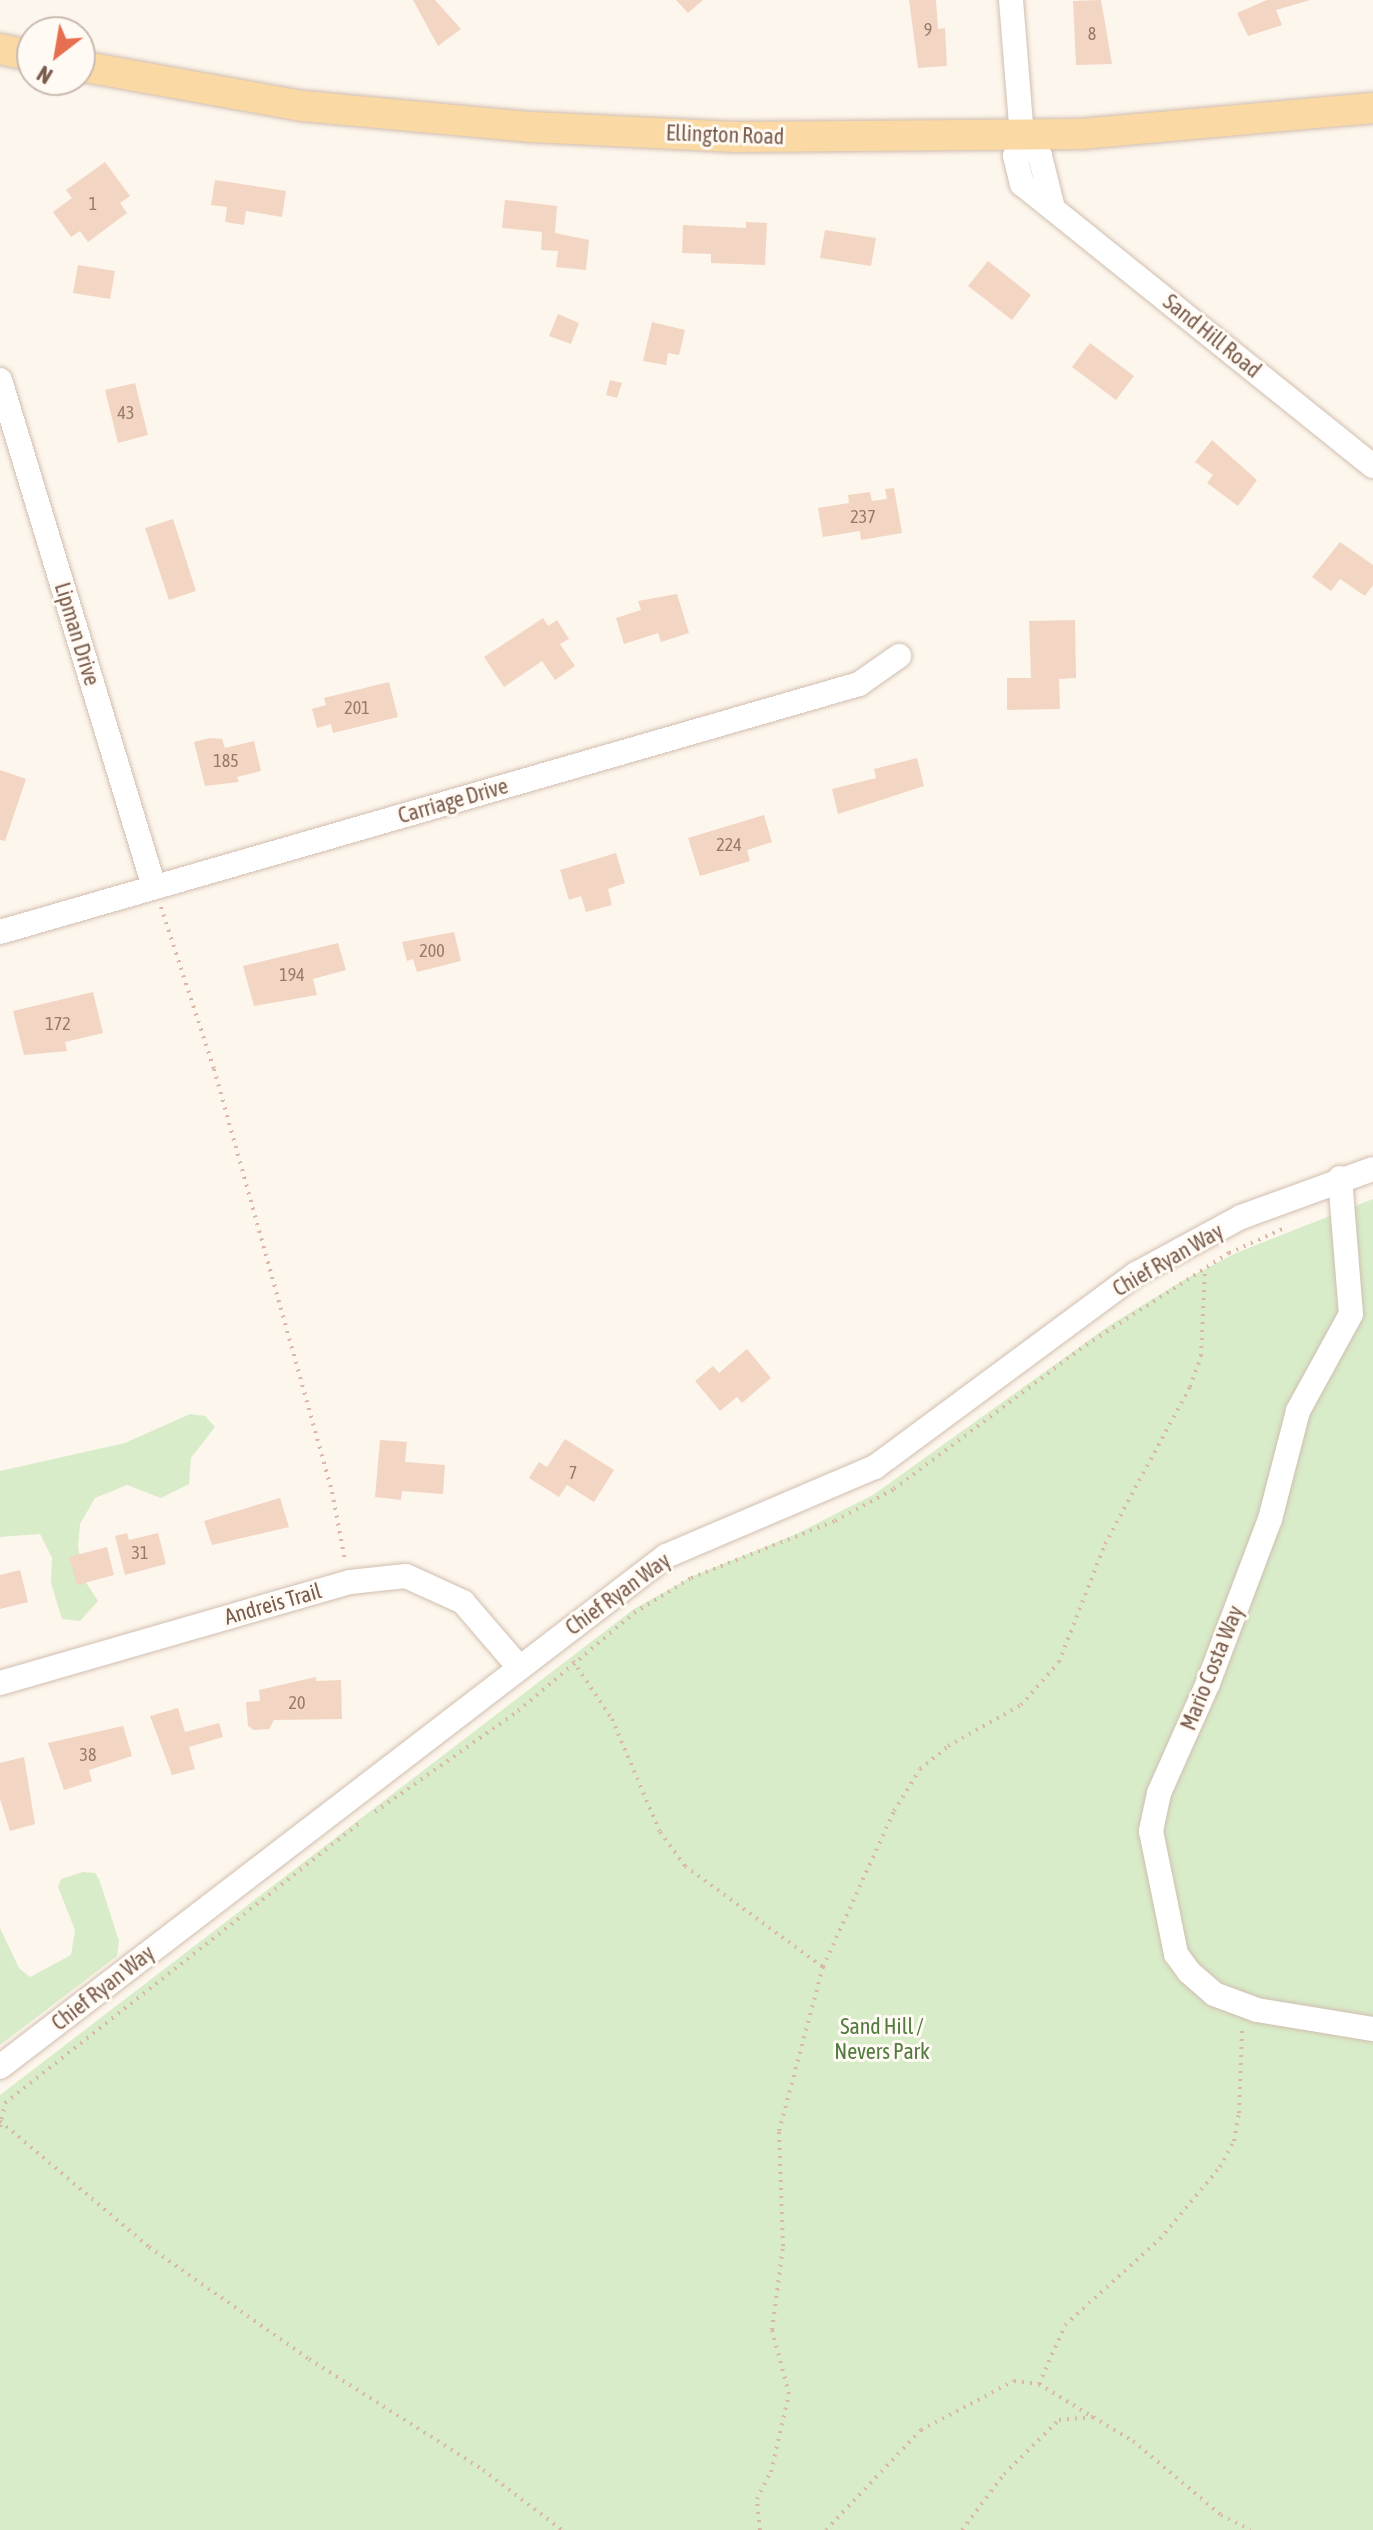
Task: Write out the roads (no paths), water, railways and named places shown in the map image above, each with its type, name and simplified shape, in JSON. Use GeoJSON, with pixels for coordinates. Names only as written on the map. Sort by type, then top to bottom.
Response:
{"type":"FeatureCollection","features":[{"type":"Feature","properties":{"kind":"main road","name":"Ellington Road"},"geometry":{"type":"LineString","coordinates":[[96,69],[303,106],[531,127],[736,137],[1022,136],[1373,108]]}},
{"type":"Feature","properties":{"kind":"street"},"geometry":{"type":"LineString","coordinates":[[1011,0],[1022,136]]}},
{"type":"Feature","properties":{"kind":"street","name":"Sand Hill Road"},"geometry":{"type":"LineString","coordinates":[[1022,136],[1040,156],[1052,204],[1373,466]]}},
{"type":"Feature","properties":{"kind":"street","name":"Lipman Drive"},"geometry":{"type":"LineString","coordinates":[[1,388],[154,887]]}},
{"type":"Feature","properties":{"kind":"street","name":"Carriage Drive"},"geometry":{"type":"LineString","coordinates":[[0,932],[859,684],[899,656]]}},
{"type":"Feature","properties":{"kind":"street","name":"Chief Ryan Way"},"geometry":{"type":"LineString","coordinates":[[0,2067],[666,1556],[875,1467],[1136,1274],[1241,1217],[1340,1178],[1373,1169]]}},
{"type":"Feature","properties":{"kind":"street","name":"Mario Costa Way"},"geometry":{"type":"LineString","coordinates":[[1340,1178],[1351,1314],[1298,1411],[1270,1519],[1208,1683],[1159,1793],[1151,1831],[1176,1954],[1189,1972],[1214,1994],[1240,2003],[1373,2029]]}},
{"type":"Feature","properties":{"kind":"street","name":"Andreis Trail"},"geometry":{"type":"LineString","coordinates":[[0,1683],[350,1582],[406,1576],[458,1600],[519,1667]]}},
{"type":"Feature","properties":{"kind":"park label","name":"Sand Hill / Nevers Park"},"geometry":{"type":"Point","coordinates":[882,2038]}}]}
